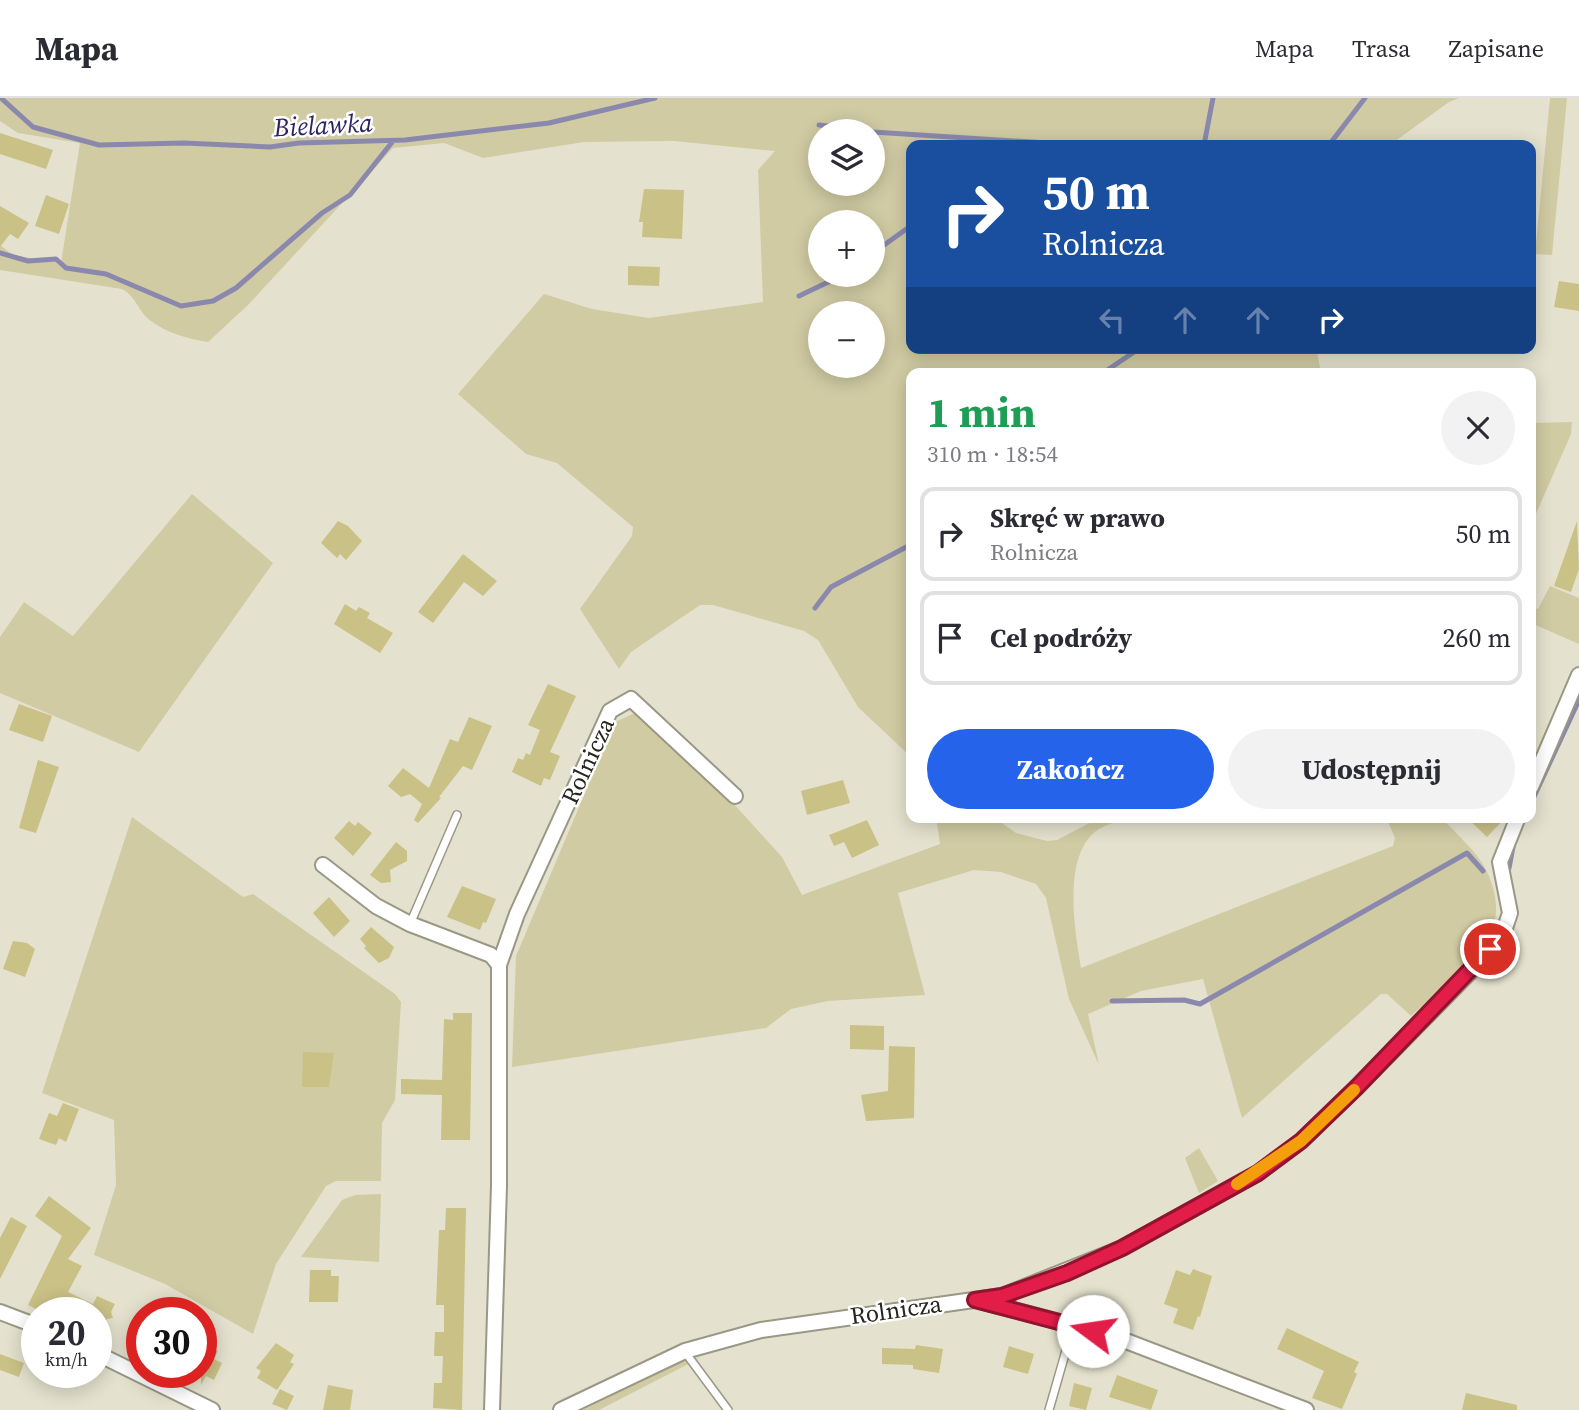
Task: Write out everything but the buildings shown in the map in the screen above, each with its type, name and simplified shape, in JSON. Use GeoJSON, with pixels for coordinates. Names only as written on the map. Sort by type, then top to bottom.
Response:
{"type":"FeatureCollection","features":[{"type":"Feature","properties":{"kind":"street"},"geometry":{"type":"LineString","coordinates":[[1536,775],[1579,676]]}},
{"type":"Feature","properties":{"kind":"street","name":"Rolnicza"},"geometry":{"type":"LineString","coordinates":[[492,1410],[499,1186],[499,965],[513,922],[610,711],[622,702],[631,699],[736,796]]}},
{"type":"Feature","properties":{"kind":"street","name":"Rolnicza"},"geometry":{"type":"LineString","coordinates":[[561,1410],[685,1351],[761,1330],[1002,1296],[1122,1248],[1258,1173],[1301,1141],[1476,966],[1504,931],[1510,913],[1500,862],[1516,823]]}},
{"type":"Feature","properties":{"kind":"street"},"geometry":{"type":"LineString","coordinates":[[323,865],[376,906],[410,924],[491,955],[499,965]]}},
{"type":"Feature","properties":{"kind":"street"},"geometry":{"type":"LineString","coordinates":[[975,1300],[1113,1336],[1306,1410]]}},
{"type":"Feature","properties":{"kind":"street"},"geometry":{"type":"LineString","coordinates":[[0,1311],[21,1320]]}},
{"type":"Feature","properties":{"kind":"street"},"geometry":{"type":"LineString","coordinates":[[112,1361],[212,1410]]}},
{"type":"Feature","properties":{"kind":"lane"},"geometry":{"type":"LineString","coordinates":[[410,924],[457,815]]}},
{"type":"Feature","properties":{"kind":"lane"},"geometry":{"type":"LineString","coordinates":[[1049,1410],[1073,1326]]}},
{"type":"Feature","properties":{"kind":"lane"},"geometry":{"type":"LineString","coordinates":[[685,1351],[728,1410]]}},
{"type":"Feature","properties":{"kind":"shaded area"},"geometry":{"type":"Polygon","coordinates":[[[0,98],[1459,98],[1449,102],[1397,140],[906,140],[906,354],[1317,354],[1320,368],[906,368],[906,752],[858,707],[818,640],[804,631],[713,605],[700,605],[631,652],[619,669],[580,609],[632,536],[633,527],[557,463],[526,454],[458,394],[544,294],[592,309],[649,318],[763,302],[758,170],[775,151],[674,141],[584,142],[483,158],[444,143],[393,148],[248,305],[208,342],[178,335],[157,325],[122,289],[0,270],[0,245],[13,255],[61,263],[80,143],[18,133],[0,121],[0,98]]]}},
{"type":"Feature","properties":{"kind":"shaded area"},"geometry":{"type":"Polygon","coordinates":[[[1550,98],[1567,98],[1552,255],[1536,254],[1550,98]]]}},
{"type":"Feature","properties":{"kind":"shaded area"},"geometry":{"type":"Polygon","coordinates":[[[1572,422],[1571,434],[1536,514],[1536,423],[1572,422]]]}},
{"type":"Feature","properties":{"kind":"shaded area"},"geometry":{"type":"Polygon","coordinates":[[[192,494],[273,563],[139,752],[0,693],[0,637],[24,602],[73,636],[192,494]]]}},
{"type":"Feature","properties":{"kind":"shaded area"},"geometry":{"type":"Polygon","coordinates":[[[1550,586],[1579,598],[1579,644],[1536,625],[1538,609],[1550,586]]]}},
{"type":"Feature","properties":{"kind":"shaded area"},"geometry":{"type":"Polygon","coordinates":[[[635,713],[646,717],[733,803],[782,857],[802,895],[940,844],[937,823],[1002,823],[1016,833],[1047,841],[1057,840],[1090,823],[1114,823],[1099,829],[1087,840],[1079,856],[1075,874],[1074,915],[1081,968],[1393,846],[1395,838],[1389,823],[1447,823],[1486,870],[1495,895],[1496,917],[1490,936],[1479,954],[1411,1016],[1387,994],[1381,994],[1242,1118],[1203,979],[1141,991],[1088,1014],[1099,1065],[1069,999],[1046,898],[1036,884],[1001,872],[974,870],[898,893],[925,995],[828,1001],[791,1009],[766,1028],[512,1067],[516,956],[615,722],[635,713]]]}},
{"type":"Feature","properties":{"kind":"shaded area"},"geometry":{"type":"Polygon","coordinates":[[[132,817],[243,897],[253,894],[395,994],[401,1002],[395,1100],[382,1123],[381,1181],[336,1181],[326,1186],[276,1264],[253,1334],[217,1314],[217,1297],[188,1297],[165,1284],[94,1255],[116,1185],[114,1120],[42,1093],[132,817]]]}},
{"type":"Feature","properties":{"kind":"shaded area"},"geometry":{"type":"Polygon","coordinates":[[[1199,1148],[1218,1181],[1199,1193],[1185,1158],[1199,1148]]]}},
{"type":"Feature","properties":{"kind":"shaded area"},"geometry":{"type":"Polygon","coordinates":[[[381,1194],[379,1262],[301,1257],[342,1200],[355,1195],[381,1194]]]}},
{"type":"Feature","properties":{"kind":"shaded area"},"geometry":{"type":"Polygon","coordinates":[[[700,1358],[599,1410],[582,1410],[683,1360],[700,1358]]]}},
{"type":"Feature","properties":{"kind":"waterway","name":"Bielawka"},"geometry":{"type":"LineString","coordinates":[[1,98],[33,127],[99,145],[184,143],[270,147],[299,143],[405,140],[549,123],[655,98]]}},
{"type":"Feature","properties":{"kind":"waterway"},"geometry":{"type":"LineString","coordinates":[[1205,140],[1213,98]]}},
{"type":"Feature","properties":{"kind":"waterway"},"geometry":{"type":"LineString","coordinates":[[1333,140],[1365,98]]}},
{"type":"Feature","properties":{"kind":"waterway"},"geometry":{"type":"LineString","coordinates":[[885,133],[1000,140]]}},
{"type":"Feature","properties":{"kind":"waterway"},"geometry":{"type":"LineString","coordinates":[[0,253],[28,261],[56,259],[66,268],[106,274],[181,306],[213,301],[236,288],[322,213],[350,195],[393,141]]}},
{"type":"Feature","properties":{"kind":"waterway"},"geometry":{"type":"LineString","coordinates":[[885,244],[906,229]]}},
{"type":"Feature","properties":{"kind":"waterway"},"geometry":{"type":"LineString","coordinates":[[799,296],[818,287]]}},
{"type":"Feature","properties":{"kind":"waterway"},"geometry":{"type":"LineString","coordinates":[[1110,368],[1131,354]]}},
{"type":"Feature","properties":{"kind":"waterway"},"geometry":{"type":"LineString","coordinates":[[815,608],[831,587],[906,547]]}},
{"type":"Feature","properties":{"kind":"waterway"},"geometry":{"type":"LineString","coordinates":[[1536,792],[1579,700]]}},
{"type":"Feature","properties":{"kind":"waterway"},"geometry":{"type":"LineString","coordinates":[[1509,868],[1513,847]]}},
{"type":"Feature","properties":{"kind":"waterway"},"geometry":{"type":"LineString","coordinates":[[1112,1001],[1184,1000],[1200,1004],[1467,853],[1483,871]]}},
{"type":"Feature","properties":{"kind":"slow traffic"},"geometry":{"type":"LineString","coordinates":[[1237,1184],[1258,1173],[1301,1141],[1354,1090]]}},
{"type":"Feature","properties":{"kind":"route"},"geometry":{"type":"LineString","coordinates":[[1093,1331],[975,1300],[1002,1296],[1067,1273],[1122,1248],[1258,1173],[1301,1141],[1357,1087],[1490,949]]}}]}
